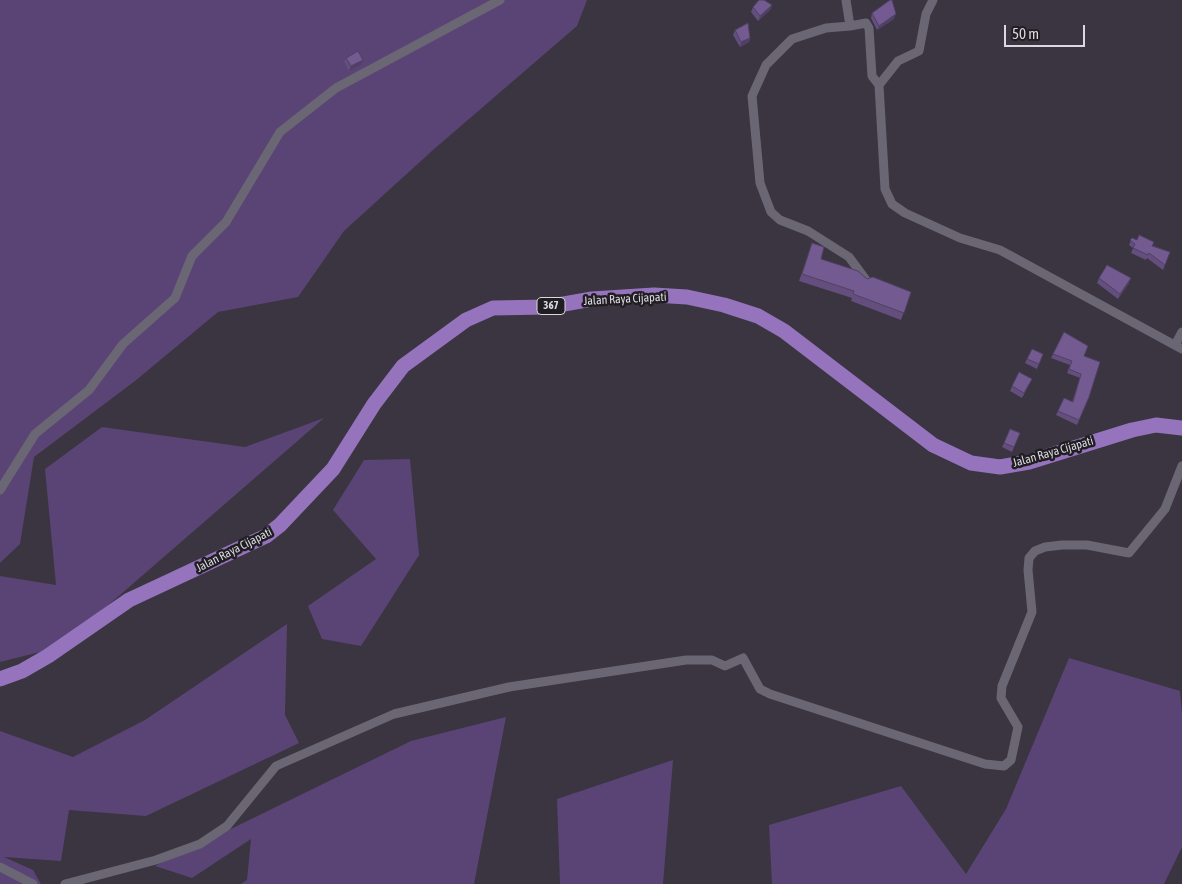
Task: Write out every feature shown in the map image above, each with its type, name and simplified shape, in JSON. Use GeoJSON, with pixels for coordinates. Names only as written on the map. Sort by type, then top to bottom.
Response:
{"type":"FeatureCollection","features":[{"type":"Feature","properties":{"kind":"main road","name":"Jalan Raya Cijapati"},"geometry":{"type":"LineString","coordinates":[[0,679],[33,665],[129,600],[266,536],[280,525],[333,469],[374,404],[403,366],[466,320],[493,308],[547,307],[592,300],[654,295],[687,297],[724,305],[758,316],[784,332],[933,445],[972,463],[1000,467],[1037,460],[1132,430],[1156,425],[1175,425],[1182,428]]}},
{"type":"Feature","properties":{"kind":"street"},"geometry":{"type":"LineString","coordinates":[[0,490],[35,434],[89,390],[123,344],[175,298],[192,256],[226,222],[280,132],[336,88],[500,0]]}},
{"type":"Feature","properties":{"kind":"street"},"geometry":{"type":"LineString","coordinates":[[846,0],[850,26]]}},
{"type":"Feature","properties":{"kind":"street"},"geometry":{"type":"LineString","coordinates":[[879,85],[898,61],[919,50],[926,14],[933,0]]}},
{"type":"Feature","properties":{"kind":"street"},"geometry":{"type":"LineString","coordinates":[[866,280],[849,257],[808,231],[780,220],[771,212],[760,183],[752,96],[766,65],[792,39],[826,28],[862,23],[868,26],[872,76],[879,85],[885,189],[892,204],[898,209],[960,238],[1000,250],[1179,347],[1182,332]]}},
{"type":"Feature","properties":{"kind":"street"},"geometry":{"type":"LineString","coordinates":[[65,884],[156,860],[200,844],[227,826],[276,766],[394,714],[509,687],[686,660],[712,660],[725,666],[743,658],[760,689],[770,694],[984,764],[1004,766],[1011,760],[1018,727],[1001,698],[1002,686],[1030,621],[1033,598],[1028,570],[1029,558],[1034,551],[1045,547],[1062,545],[1087,545],[1129,553],[1165,509],[1182,466]]}},
{"type":"Feature","properties":{"kind":"street"},"geometry":{"type":"LineString","coordinates":[[0,867],[33,884]]}},
{"type":"Feature","properties":{"kind":"shaded area"},"geometry":{"type":"Polygon","coordinates":[[[0,0],[587,0],[577,26],[433,150],[344,231],[298,297],[218,312],[135,381],[34,457],[20,544],[0,563],[0,0]]]}},
{"type":"Feature","properties":{"kind":"shaded area"},"geometry":{"type":"Polygon","coordinates":[[[324,418],[60,647],[0,662],[0,576],[56,585],[45,469],[102,427],[245,447],[324,418]]]}},
{"type":"Feature","properties":{"kind":"shaded area"},"geometry":{"type":"Polygon","coordinates":[[[410,459],[419,555],[361,646],[322,639],[308,606],[376,559],[333,510],[364,460],[410,459]]]}},
{"type":"Feature","properties":{"kind":"shaded area"},"geometry":{"type":"Polygon","coordinates":[[[287,624],[285,715],[299,743],[146,816],[69,810],[61,861],[4,857],[33,870],[41,884],[0,884],[0,731],[73,757],[145,720],[287,624]]]}},
{"type":"Feature","properties":{"kind":"shaded area"},"geometry":{"type":"Polygon","coordinates":[[[1069,658],[1180,691],[1182,714],[1182,847],[1164,884],[772,884],[769,825],[901,786],[966,874],[1006,809],[1069,658]]]}},
{"type":"Feature","properties":{"kind":"shaded area"},"geometry":{"type":"Polygon","coordinates":[[[506,717],[474,884],[241,884],[247,880],[251,839],[192,878],[155,866],[411,741],[506,717]]]}},
{"type":"Feature","properties":{"kind":"shaded area"},"geometry":{"type":"Polygon","coordinates":[[[673,760],[663,884],[560,884],[557,799],[673,760]]]}},
{"type":"Feature","properties":{"kind":"building"},"geometry":{"type":"Polygon","coordinates":[[[759,0],[764,0],[772,5],[760,16],[753,7],[759,0]]]}},
{"type":"Feature","properties":{"kind":"building"},"geometry":{"type":"Polygon","coordinates":[[[892,0],[896,14],[879,26],[872,13],[892,0]]]}},
{"type":"Feature","properties":{"kind":"building"},"geometry":{"type":"Polygon","coordinates":[[[748,23],[750,38],[741,42],[735,30],[748,23]]]}},
{"type":"Feature","properties":{"kind":"building"},"geometry":{"type":"Polygon","coordinates":[[[358,51],[363,60],[351,66],[346,58],[358,51]]]}},
{"type":"Feature","properties":{"kind":"building"},"geometry":{"type":"Polygon","coordinates":[[[1139,235],[1154,242],[1152,246],[1170,252],[1165,265],[1149,253],[1148,255],[1133,248],[1135,244],[1130,240],[1132,238],[1137,240],[1139,235]]]}},
{"type":"Feature","properties":{"kind":"building"},"geometry":{"type":"Polygon","coordinates":[[[812,243],[824,247],[821,259],[858,271],[867,279],[873,277],[911,292],[904,313],[853,294],[854,291],[802,274],[812,243]]]}},
{"type":"Feature","properties":{"kind":"building"},"geometry":{"type":"Polygon","coordinates":[[[1107,265],[1131,278],[1120,294],[1099,278],[1107,265]]]}},
{"type":"Feature","properties":{"kind":"building"},"geometry":{"type":"Polygon","coordinates":[[[1064,332],[1088,346],[1084,356],[1100,362],[1089,397],[1079,420],[1058,411],[1064,398],[1073,402],[1081,374],[1069,369],[1072,361],[1053,354],[1064,332]]]}},
{"type":"Feature","properties":{"kind":"building"},"geometry":{"type":"Polygon","coordinates":[[[1032,349],[1043,354],[1039,364],[1027,359],[1032,349]]]}},
{"type":"Feature","properties":{"kind":"building"},"geometry":{"type":"Polygon","coordinates":[[[1019,372],[1032,379],[1024,393],[1012,386],[1019,372]]]}},
{"type":"Feature","properties":{"kind":"building"},"geometry":{"type":"Polygon","coordinates":[[[1010,429],[1020,433],[1014,447],[1004,443],[1010,429]]]}}]}
